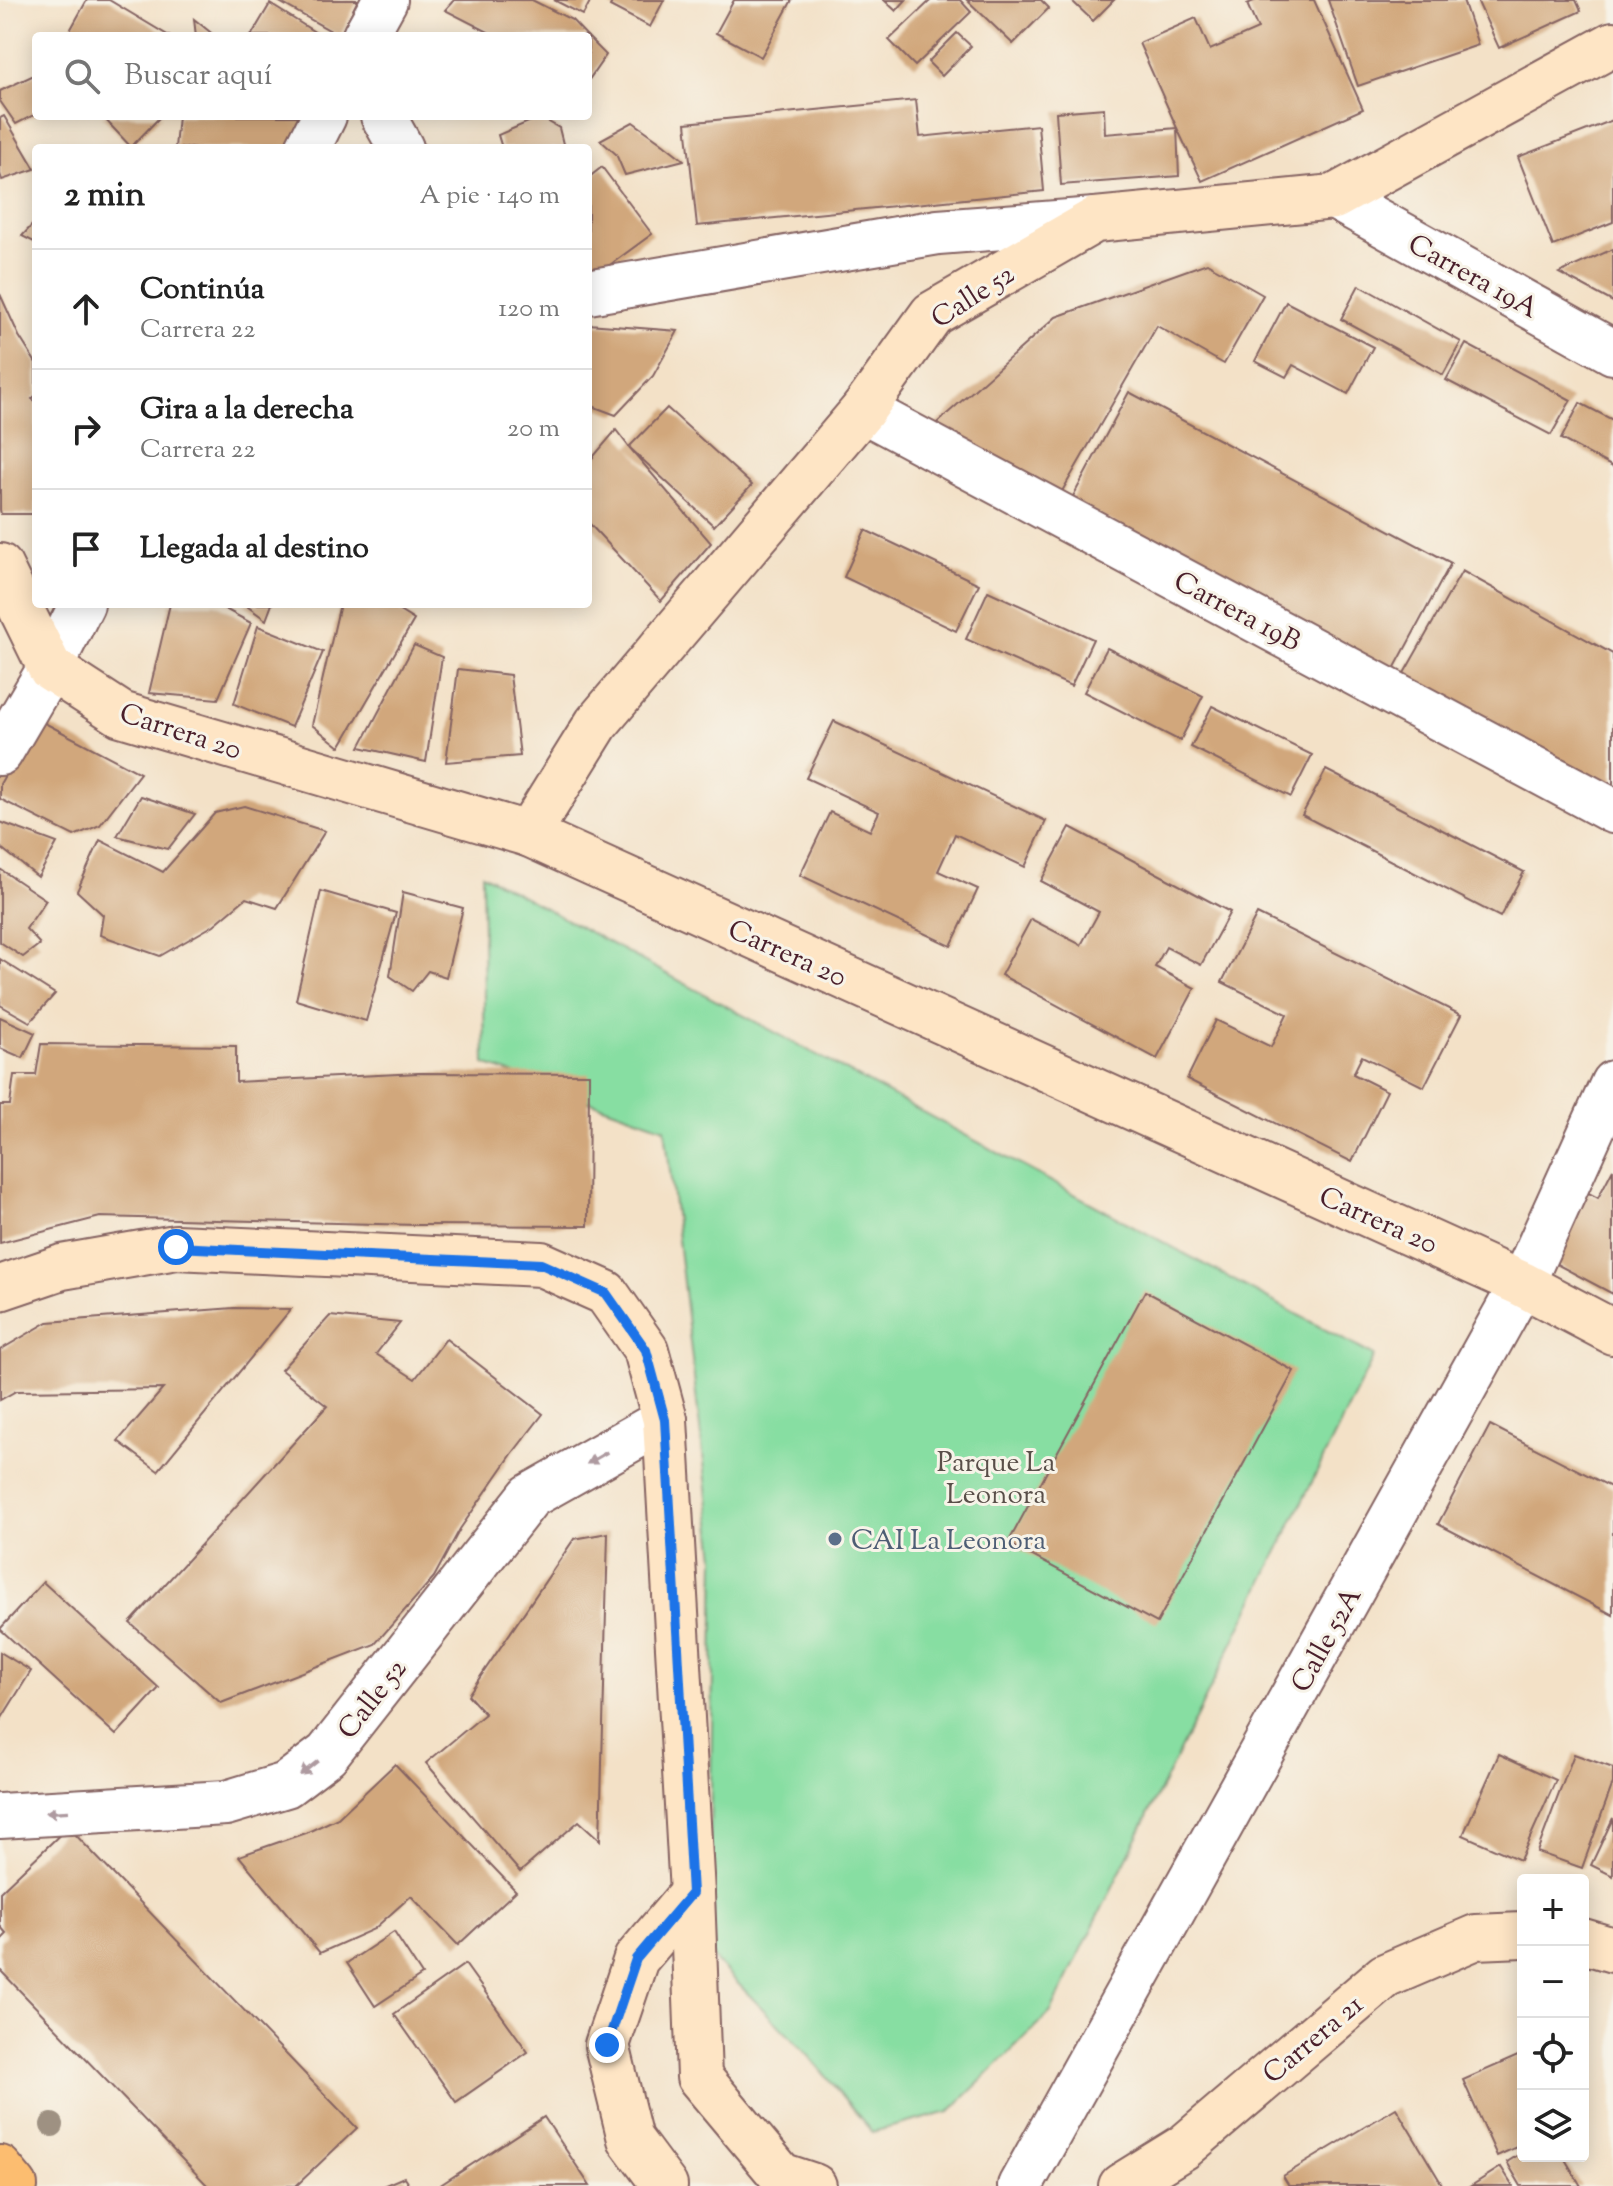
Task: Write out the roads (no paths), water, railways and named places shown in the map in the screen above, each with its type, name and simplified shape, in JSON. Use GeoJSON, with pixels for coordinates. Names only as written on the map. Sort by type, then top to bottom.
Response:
{"type":"FeatureCollection","features":[{"type":"Feature","properties":{"kind":"main road","name":"Calle 52"},"geometry":{"type":"LineString","coordinates":[[528,834],[597,723],[863,410],[932,314],[1095,220],[1334,197],[1613,44]]}},
{"type":"Feature","properties":{"kind":"main road"},"geometry":{"type":"LineString","coordinates":[[0,566],[50,668]]}},
{"type":"Feature","properties":{"kind":"main road","name":"Carrera 20"},"geometry":{"type":"LineString","coordinates":[[50,668],[121,714],[528,834],[1522,1284],[1613,1332]]}},
{"type":"Feature","properties":{"kind":"main road"},"geometry":{"type":"LineString","coordinates":[[0,1288],[62,1267],[176,1247],[541,1264],[606,1293],[646,1350],[665,1420],[692,1893],[699,2077],[781,2175],[814,2186]]}},
{"type":"Feature","properties":{"kind":"main road"},"geometry":{"type":"LineString","coordinates":[[665,2186],[630,2139],[607,2045],[636,1959],[692,1893]]}},
{"type":"Feature","properties":{"kind":"main road","name":"Carrera 21"},"geometry":{"type":"LineString","coordinates":[[1121,2186],[1184,2147],[1385,1976],[1476,1937],[1517,1935]]}},
{"type":"Feature","properties":{"kind":"main road"},"geometry":{"type":"LineString","coordinates":[[1589,1943],[1613,1950]]}},
{"type":"Feature","properties":{"kind":"main road"},"geometry":{"type":"LineString","coordinates":[[0,2168],[15,2186]]}},
{"type":"Feature","properties":{"kind":"street"},"geometry":{"type":"LineString","coordinates":[[367,32],[385,0]]}},
{"type":"Feature","properties":{"kind":"street"},"geometry":{"type":"LineString","coordinates":[[310,144],[322,120]]}},
{"type":"Feature","properties":{"kind":"street"},"geometry":{"type":"LineString","coordinates":[[385,120],[399,144]]}},
{"type":"Feature","properties":{"kind":"street","name":"Carrera 19A"},"geometry":{"type":"LineString","coordinates":[[1334,197],[1613,352]]}},
{"type":"Feature","properties":{"kind":"street"},"geometry":{"type":"LineString","coordinates":[[592,291],[938,232],[1095,220]]}},
{"type":"Feature","properties":{"kind":"street","name":"Carrera 19B"},"geometry":{"type":"LineString","coordinates":[[863,410],[1613,811]]}},
{"type":"Feature","properties":{"kind":"street"},"geometry":{"type":"LineString","coordinates":[[0,753],[50,668],[80,608]]}},
{"type":"Feature","properties":{"kind":"street","name":"Calle 52A"},"geometry":{"type":"LineString","coordinates":[[1020,2186],[1522,1284],[1613,1083]]}},
{"type":"Feature","properties":{"kind":"street","name":"Calle 52"},"geometry":{"type":"LineString","coordinates":[[0,1816],[226,1803],[286,1785],[327,1754],[530,1496],[665,1420]]}},
{"type":"Feature","properties":{"kind":"place","name":"CAI La Leonora"},"geometry":{"type":"Point","coordinates":[835,1539]}},
{"type":"Feature","properties":{"kind":"park label","name":"Parque La Leonora"},"geometry":{"type":"Point","coordinates":[996,1477]}}]}
